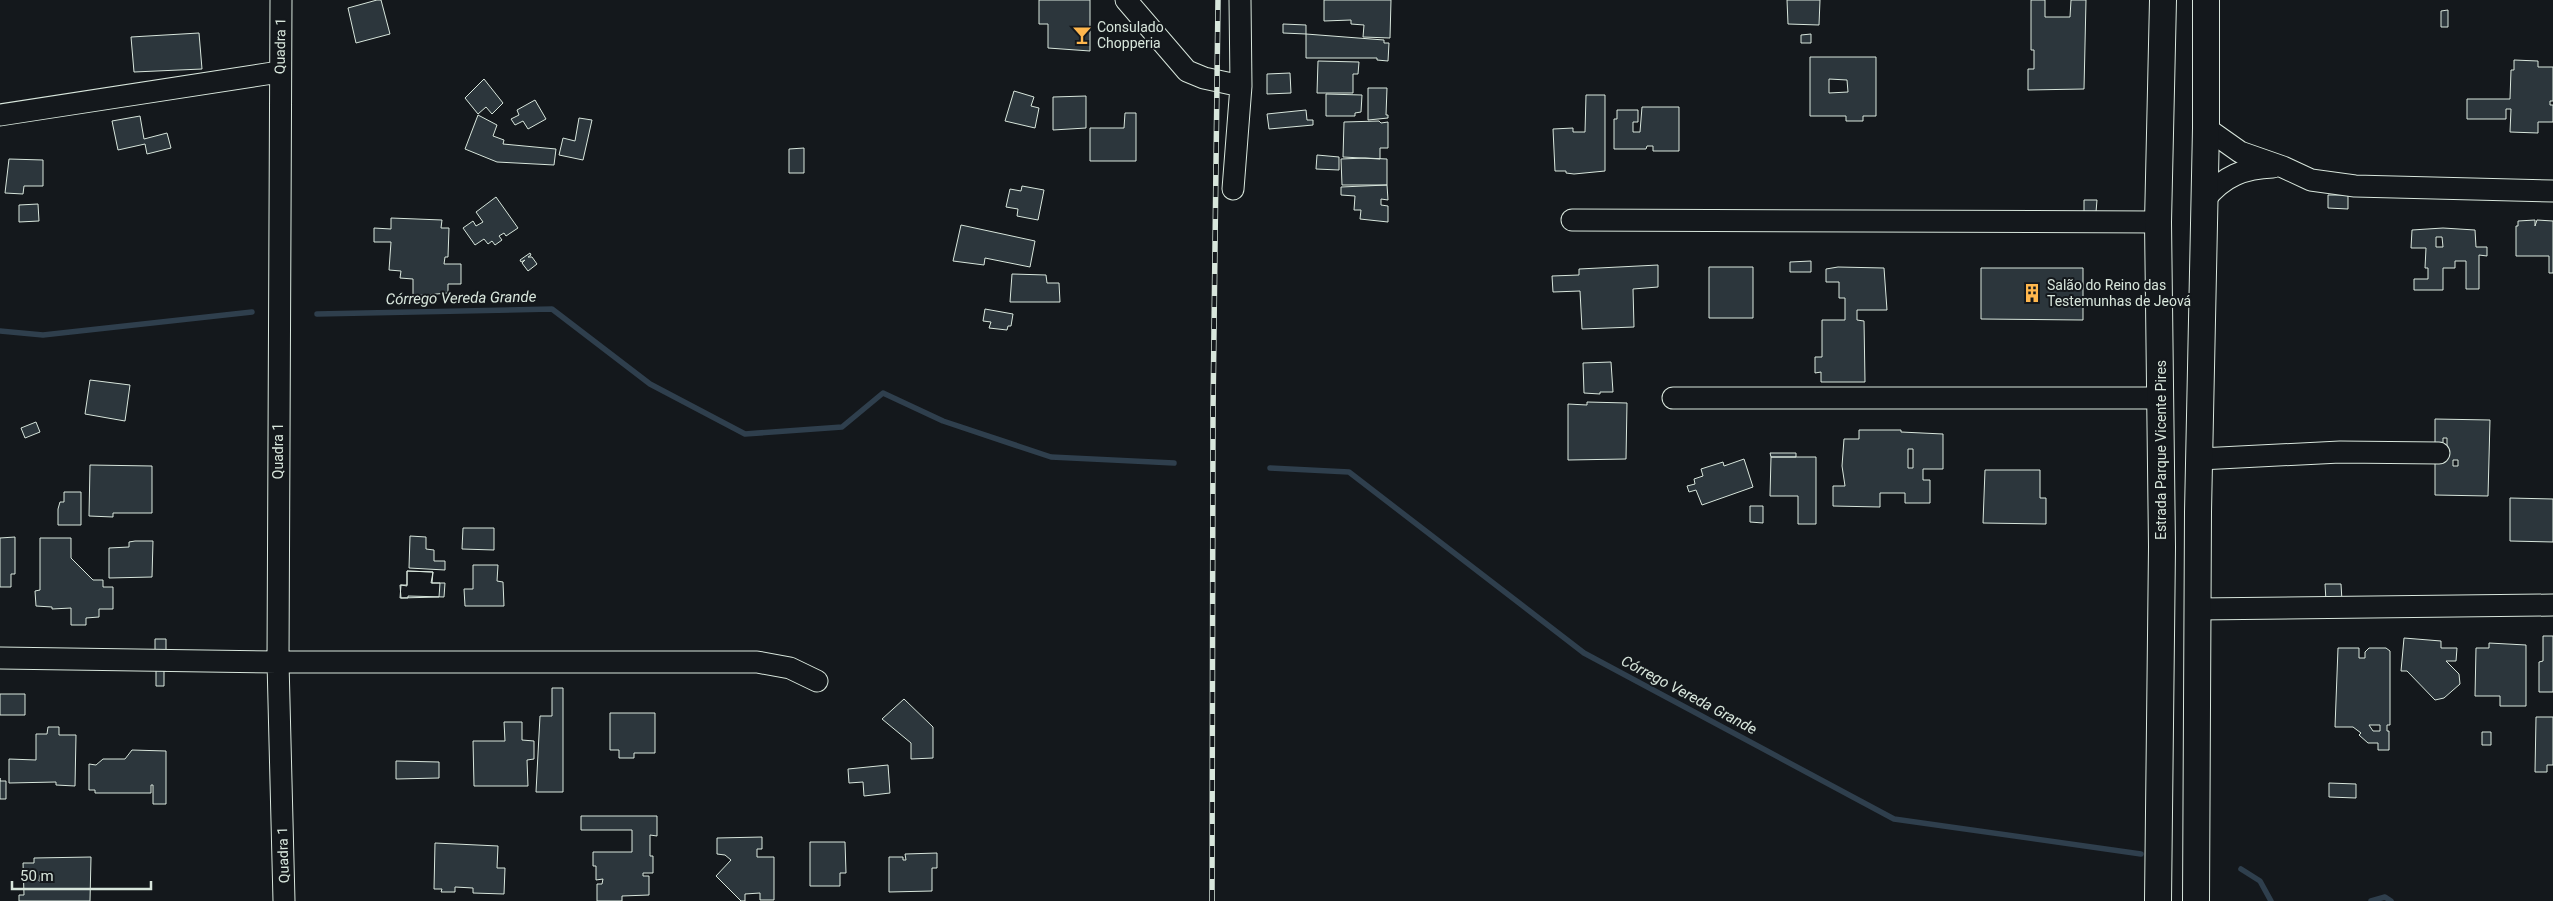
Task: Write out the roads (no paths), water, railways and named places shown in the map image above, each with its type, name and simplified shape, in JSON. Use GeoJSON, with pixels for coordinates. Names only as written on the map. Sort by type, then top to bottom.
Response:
{"type":"FeatureCollection","features":[{"type":"Feature","properties":{"kind":"main road","name":"Estrada Parque Vicente Pires"},"geometry":{"type":"LineString","coordinates":[[2158,901],[2162,557],[2160,461],[2161,339],[2158,222],[2163,0]]}},
{"type":"Feature","properties":{"kind":"main road"},"geometry":{"type":"LineString","coordinates":[[2196,901],[2198,512],[2205,199],[2206,0]]}},
{"type":"Feature","properties":{"kind":"main road"},"geometry":{"type":"LineString","coordinates":[[2161,339],[2165,347],[2176,400],[2185,405],[2200,406]]}},
{"type":"Feature","properties":{"kind":"main road"},"geometry":{"type":"LineString","coordinates":[[2160,461],[2179,463],[2187,468],[2190,500],[2198,512]]}},
{"type":"Feature","properties":{"kind":"street","name":"Quadra 1"},"geometry":{"type":"LineString","coordinates":[[281,0],[279,72],[278,662],[284,901]]}},
{"type":"Feature","properties":{"kind":"street"},"geometry":{"type":"LineString","coordinates":[[1126,0],[1187,71],[1219,82],[1241,86]]}},
{"type":"Feature","properties":{"kind":"street"},"geometry":{"type":"LineString","coordinates":[[1233,189],[1241,86],[1240,0]]}},
{"type":"Feature","properties":{"kind":"street"},"geometry":{"type":"LineString","coordinates":[[0,116],[279,72]]}},
{"type":"Feature","properties":{"kind":"street"},"geometry":{"type":"LineString","coordinates":[[2206,128],[2240,152],[2283,167],[2311,180],[2355,186],[2553,191]]}},
{"type":"Feature","properties":{"kind":"street"},"geometry":{"type":"LineString","coordinates":[[2205,199],[2213,189],[2236,173],[2254,167],[2283,167]]}},
{"type":"Feature","properties":{"kind":"street"},"geometry":{"type":"LineString","coordinates":[[1572,220],[2158,222]]}},
{"type":"Feature","properties":{"kind":"street"},"geometry":{"type":"LineString","coordinates":[[1674,398],[2160,398]]}},
{"type":"Feature","properties":{"kind":"street"},"geometry":{"type":"LineString","coordinates":[[2200,459],[2340,452],[2439,453]]}},
{"type":"Feature","properties":{"kind":"street"},"geometry":{"type":"LineString","coordinates":[[2198,609],[2553,605]]}},
{"type":"Feature","properties":{"kind":"street"},"geometry":{"type":"LineString","coordinates":[[0,658],[278,662],[757,662],[790,668],[818,681]]}},
{"type":"Feature","properties":{"kind":"waterway","name":"Córrego Vereda Grande"},"geometry":{"type":"LineString","coordinates":[[317,314],[552,309],[650,384],[745,434],[842,427],[883,393],[943,421],[1051,457],[1174,463]]}},
{"type":"Feature","properties":{"kind":"waterway","name":"Córrego Vereda Grande"},"geometry":{"type":"LineString","coordinates":[[0,331],[43,335],[252,312]]}},
{"type":"Feature","properties":{"kind":"waterway","name":"Córrego Vereda Grande"},"geometry":{"type":"LineString","coordinates":[[1270,468],[1349,472],[1584,653],[1894,819],[2141,854]]}},
{"type":"Feature","properties":{"kind":"waterway","name":"Córrego Vereda Grande"},"geometry":{"type":"LineString","coordinates":[[2241,869],[2260,881],[2271,901]]}},
{"type":"Feature","properties":{"kind":"waterway","name":"Córrego Vereda Grande"},"geometry":{"type":"LineString","coordinates":[[2371,901],[2385,897],[2391,901]]}},
{"type":"Feature","properties":{"kind":"railway"},"geometry":{"type":"LineString","coordinates":[[1212,901],[1213,412],[1218,0]]}},
{"type":"Feature","properties":{"kind":"place","name":"Consulado Chopperia"},"geometry":{"type":"Point","coordinates":[1082,35]}},
{"type":"Feature","properties":{"kind":"place","name":"Salão do Reino das Testemunhas de Jeová"},"geometry":{"type":"Point","coordinates":[2032,293]}}]}
